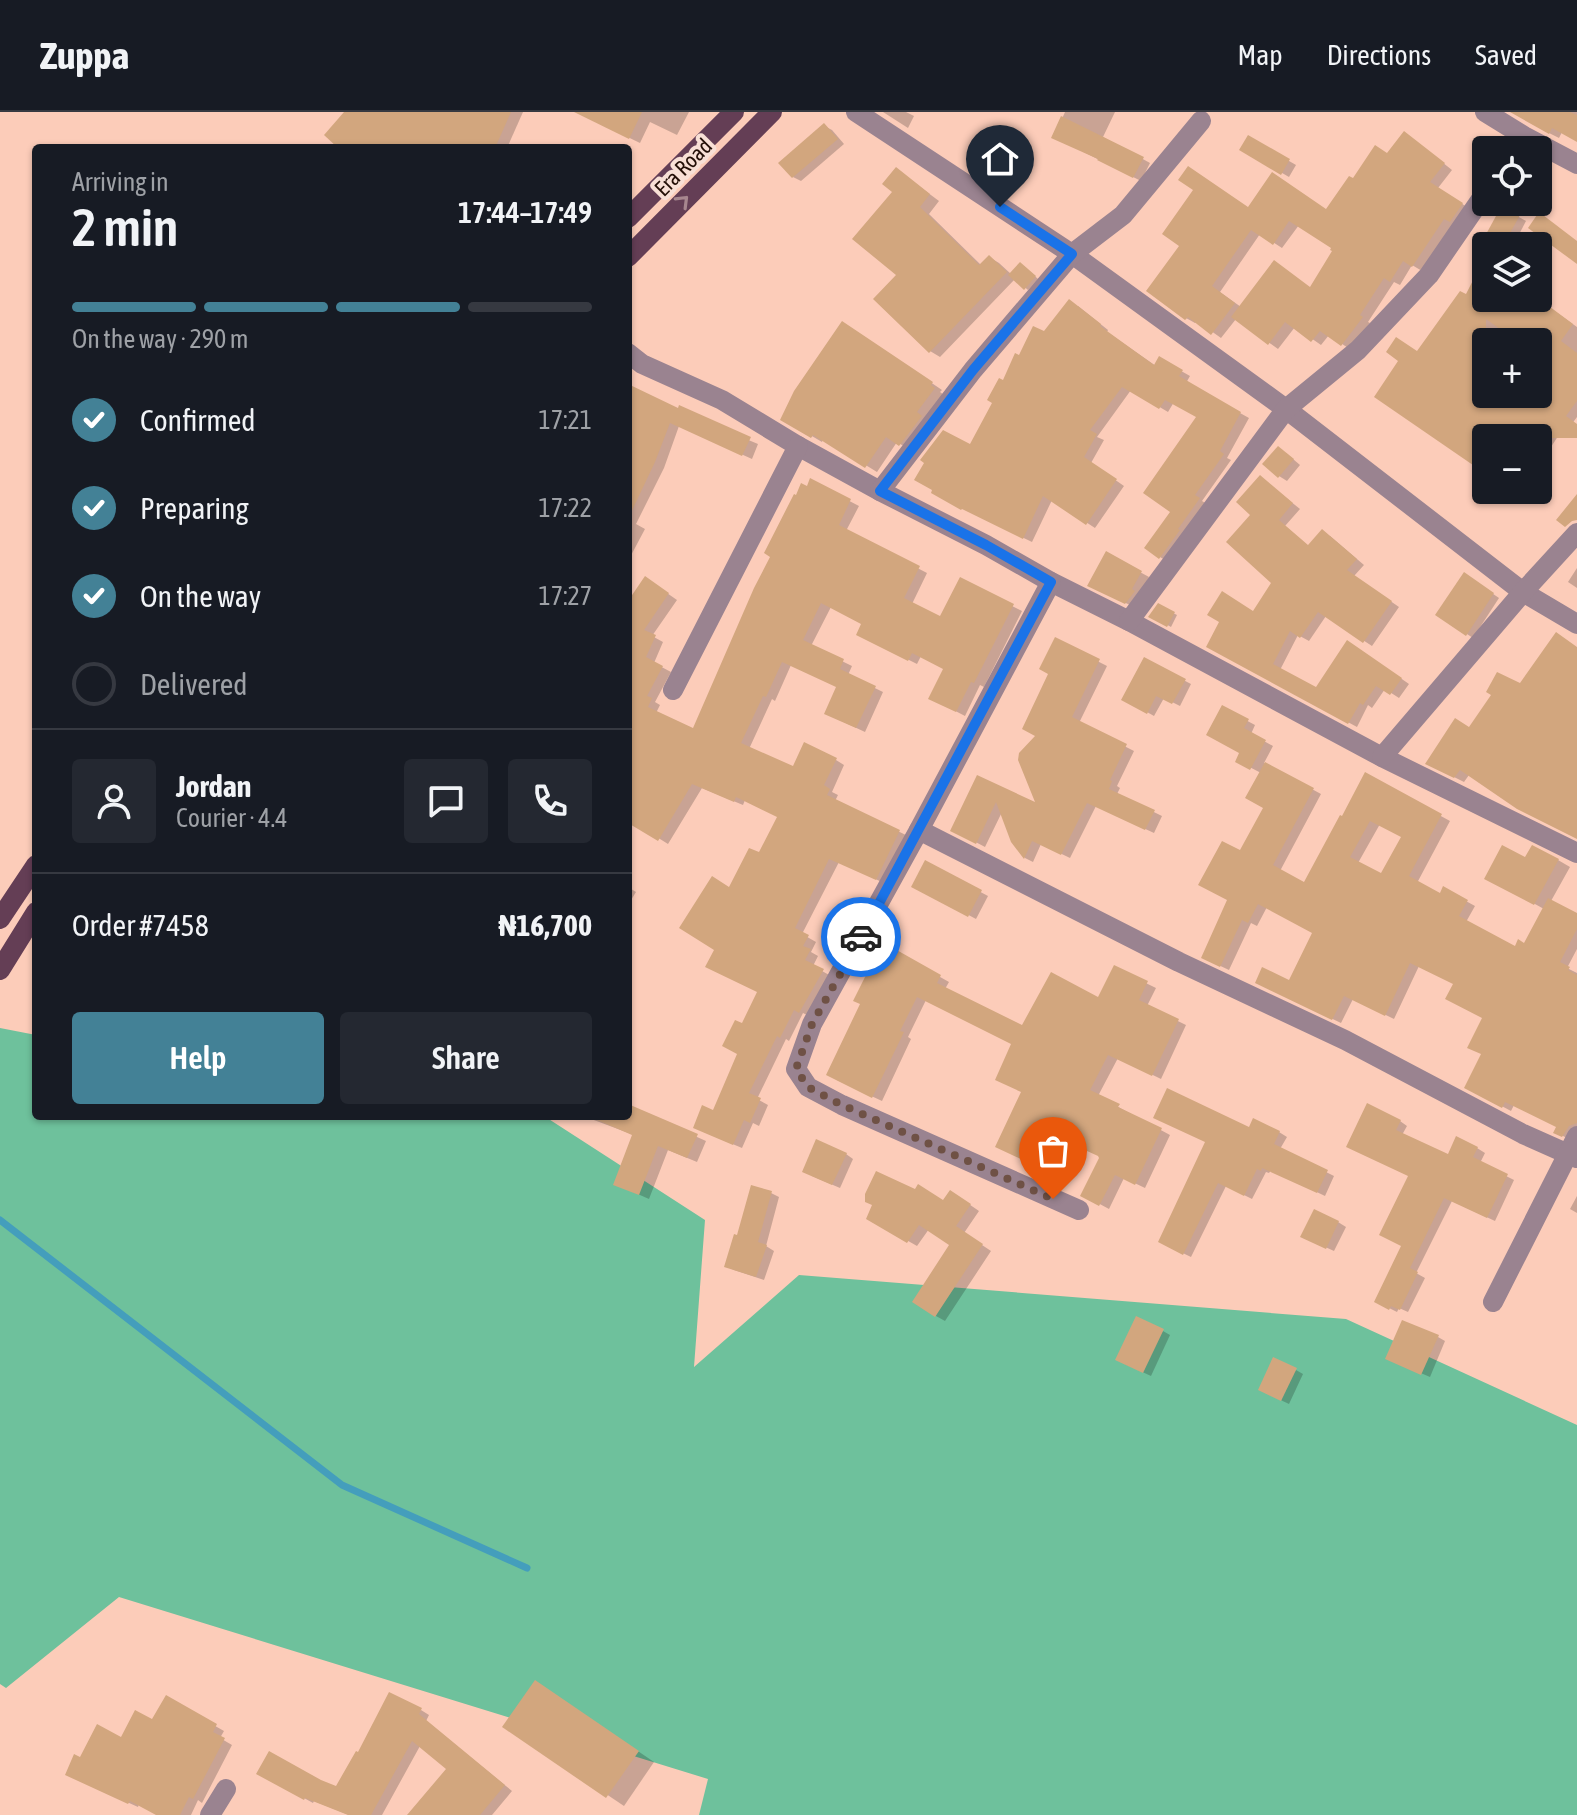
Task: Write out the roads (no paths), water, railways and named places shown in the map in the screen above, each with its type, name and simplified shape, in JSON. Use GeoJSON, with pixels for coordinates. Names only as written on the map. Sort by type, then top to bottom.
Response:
{"type":"FeatureCollection","features":[{"type":"Feature","properties":{"kind":"main road"},"geometry":{"type":"LineString","coordinates":[[632,214],[734,112]]}},
{"type":"Feature","properties":{"kind":"main road","name":"Era Road"},"geometry":{"type":"LineString","coordinates":[[632,253],[772,112]]}},
{"type":"Feature","properties":{"kind":"main road"},"geometry":{"type":"LineString","coordinates":[[0,919],[32,871]]}},
{"type":"Feature","properties":{"kind":"main road"},"geometry":{"type":"LineString","coordinates":[[0,970],[32,918]]}},
{"type":"Feature","properties":{"kind":"street"},"geometry":{"type":"LineString","coordinates":[[856,112],[1072,254],[1286,409],[1523,592],[1577,624]]}},
{"type":"Feature","properties":{"kind":"street"},"geometry":{"type":"LineString","coordinates":[[1485,112],[1511,136]]}},
{"type":"Feature","properties":{"kind":"street"},"geometry":{"type":"LineString","coordinates":[[880,491],[973,370],[1072,254],[1123,215],[1201,121]]}},
{"type":"Feature","properties":{"kind":"street"},"geometry":{"type":"LineString","coordinates":[[1552,155],[1577,164]]}},
{"type":"Feature","properties":{"kind":"street"},"geometry":{"type":"LineString","coordinates":[[1129,621],[1286,409],[1358,350],[1429,275],[1472,212]]}},
{"type":"Feature","properties":{"kind":"street"},"geometry":{"type":"LineString","coordinates":[[632,356],[642,364],[722,400],[880,491],[1382,757],[1577,853]]}},
{"type":"Feature","properties":{"kind":"street"},"geometry":{"type":"LineString","coordinates":[[673,690],[798,446]]}},
{"type":"Feature","properties":{"kind":"street"},"geometry":{"type":"LineString","coordinates":[[1382,757],[1577,533]]}},
{"type":"Feature","properties":{"kind":"street"},"geometry":{"type":"LineString","coordinates":[[1051,582],[812,1024],[796,1069],[808,1087],[842,1105],[1079,1210]]}},
{"type":"Feature","properties":{"kind":"street"},"geometry":{"type":"LineString","coordinates":[[919,830],[1179,962],[1345,1040],[1523,1134],[1574,1149],[1493,1302]]}},
{"type":"Feature","properties":{"kind":"street"},"geometry":{"type":"LineString","coordinates":[[210,1815],[226,1789]]}},
{"type":"Feature","properties":{"kind":"waterway"},"geometry":{"type":"LineString","coordinates":[[0,1220],[342,1485],[527,1568]]}}]}
